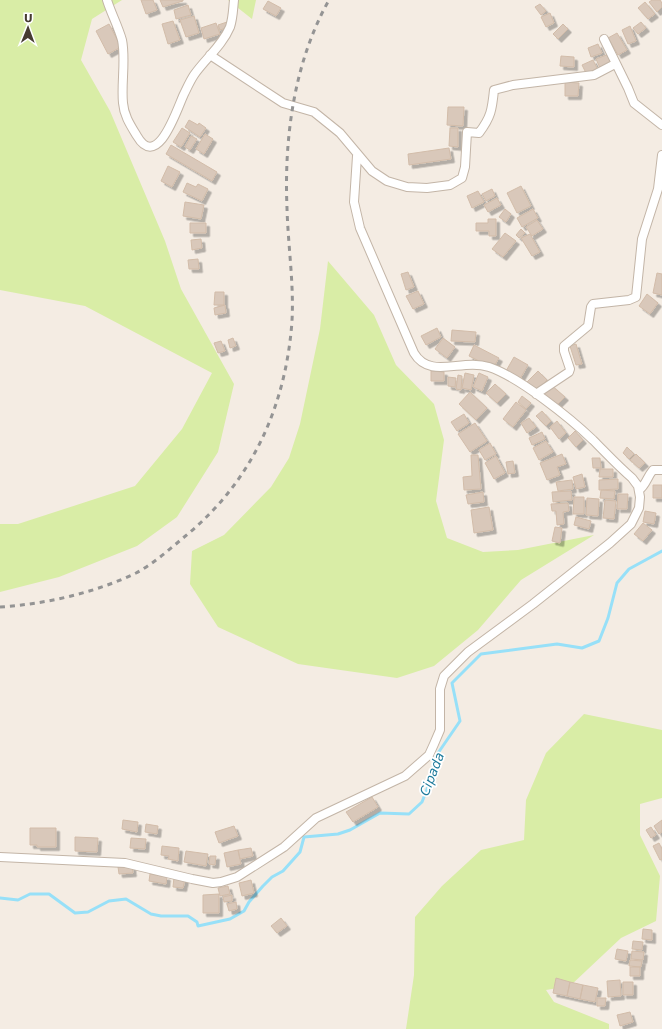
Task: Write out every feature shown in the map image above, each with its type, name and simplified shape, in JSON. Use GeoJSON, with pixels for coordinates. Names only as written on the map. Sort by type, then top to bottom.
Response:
{"type":"FeatureCollection","features":[{"type":"Feature","properties":{"kind":"street"},"geometry":{"type":"LineString","coordinates":[[107,0],[122,40],[123,104],[126,118],[143,144],[149,146],[157,144],[165,135],[174,119],[183,95],[193,76],[224,38],[230,26],[234,0]]}},
{"type":"Feature","properties":{"kind":"street"},"geometry":{"type":"LineString","coordinates":[[604,40],[634,103],[662,126]]}},
{"type":"Feature","properties":{"kind":"street"},"geometry":{"type":"LineString","coordinates":[[210,55],[283,103],[314,112],[340,133],[357,156],[372,171],[387,181],[407,187],[427,188],[450,185],[462,178],[464,173],[466,132],[479,133],[488,121],[493,108],[494,90],[512,85],[594,75],[616,64]]}},
{"type":"Feature","properties":{"kind":"street"},"geometry":{"type":"LineString","coordinates":[[536,394],[569,372],[570,369],[564,351],[564,346],[588,326],[591,307],[593,304],[629,300],[636,297],[642,239],[658,189],[662,155]]}},
{"type":"Feature","properties":{"kind":"street"},"geometry":{"type":"LineString","coordinates":[[0,857],[126,863],[213,883],[237,877],[284,847],[316,818],[405,776],[426,758],[432,750],[440,730],[440,689],[444,676],[468,652],[534,604],[631,524],[639,508],[639,490],[632,478],[593,440],[536,394],[510,376],[488,367],[456,364],[442,367],[427,366],[419,361],[414,353],[360,228],[354,202],[357,156]]}},
{"type":"Feature","properties":{"kind":"street"},"geometry":{"type":"LineString","coordinates":[[639,490],[644,486],[648,475],[653,470],[662,470]]}},
{"type":"Feature","properties":{"kind":"green space"},"geometry":{"type":"Polygon","coordinates":[[[0,0],[122,0],[92,19],[81,60],[110,111],[165,241],[181,289],[234,384],[218,452],[177,517],[137,546],[59,577],[0,592],[0,524],[18,524],[135,486],[182,429],[212,373],[85,306],[0,290],[0,0]]]}},
{"type":"Feature","properties":{"kind":"green space"},"geometry":{"type":"Polygon","coordinates":[[[228,0],[256,0],[252,19],[228,0]]]}},
{"type":"Feature","properties":{"kind":"green space"},"geometry":{"type":"Polygon","coordinates":[[[328,261],[374,315],[396,365],[434,404],[444,440],[436,501],[447,538],[483,552],[518,550],[594,535],[521,580],[478,630],[434,666],[397,678],[298,664],[218,627],[190,584],[192,551],[224,535],[271,487],[289,458],[300,424],[320,329],[328,261]]]}},
{"type":"Feature","properties":{"kind":"green space"},"geometry":{"type":"Polygon","coordinates":[[[584,714],[662,730],[662,798],[640,804],[640,835],[660,876],[656,921],[621,938],[570,986],[546,990],[554,1002],[609,1024],[609,1029],[406,1029],[414,975],[415,917],[442,886],[481,850],[524,840],[526,800],[546,753],[584,714]]]}},
{"type":"Feature","properties":{"kind":"building"},"geometry":{"type":"Polygon","coordinates":[[[141,0],[153,0],[157,10],[146,14],[141,0]]]}},
{"type":"Feature","properties":{"kind":"building"},"geometry":{"type":"Polygon","coordinates":[[[160,0],[183,0],[183,1],[163,7],[160,0]]]}},
{"type":"Feature","properties":{"kind":"building"},"geometry":{"type":"Polygon","coordinates":[[[652,0],[660,0],[662,3],[662,7],[657,12],[649,2],[652,0]]]}},
{"type":"Feature","properties":{"kind":"building"},"geometry":{"type":"Polygon","coordinates":[[[268,1],[281,8],[276,16],[263,9],[268,1]]]}},
{"type":"Feature","properties":{"kind":"building"},"geometry":{"type":"Polygon","coordinates":[[[645,2],[655,14],[648,19],[638,8],[645,2]]]}},
{"type":"Feature","properties":{"kind":"building"},"geometry":{"type":"Polygon","coordinates":[[[540,4],[546,11],[541,15],[535,7],[540,4]]]}},
{"type":"Feature","properties":{"kind":"building"},"geometry":{"type":"Polygon","coordinates":[[[188,5],[191,15],[176,19],[174,10],[188,5]]]}},
{"type":"Feature","properties":{"kind":"building"},"geometry":{"type":"Polygon","coordinates":[[[550,13],[554,23],[546,27],[541,17],[550,13]]]}},
{"type":"Feature","properties":{"kind":"building"},"geometry":{"type":"Polygon","coordinates":[[[194,16],[199,33],[186,37],[180,20],[194,16]]]}},
{"type":"Feature","properties":{"kind":"building"},"geometry":{"type":"Polygon","coordinates":[[[173,21],[180,40],[168,44],[162,24],[173,21]]]}},
{"type":"Feature","properties":{"kind":"building"},"geometry":{"type":"Polygon","coordinates":[[[227,22],[229,27],[220,30],[218,25],[227,22]]]}},
{"type":"Feature","properties":{"kind":"building"},"geometry":{"type":"Polygon","coordinates":[[[641,22],[646,28],[638,34],[633,28],[641,22]]]}},
{"type":"Feature","properties":{"kind":"building"},"geometry":{"type":"Polygon","coordinates":[[[216,23],[220,34],[204,39],[201,28],[216,23]]]}},
{"type":"Feature","properties":{"kind":"building"},"geometry":{"type":"Polygon","coordinates":[[[109,24],[121,47],[108,54],[96,31],[109,24]]]}},
{"type":"Feature","properties":{"kind":"building"},"geometry":{"type":"Polygon","coordinates":[[[563,24],[568,29],[558,39],[553,34],[563,24]]]}},
{"type":"Feature","properties":{"kind":"building"},"geometry":{"type":"Polygon","coordinates":[[[630,26],[636,41],[628,44],[622,30],[630,26]]]}},
{"type":"Feature","properties":{"kind":"building"},"geometry":{"type":"Polygon","coordinates":[[[617,33],[627,50],[618,55],[608,38],[617,33]]]}},
{"type":"Feature","properties":{"kind":"building"},"geometry":{"type":"Polygon","coordinates":[[[598,44],[602,53],[591,57],[588,48],[598,44]]]}},
{"type":"Feature","properties":{"kind":"building"},"geometry":{"type":"Polygon","coordinates":[[[609,54],[612,64],[600,68],[596,59],[609,54]]]}},
{"type":"Feature","properties":{"kind":"building"},"geometry":{"type":"Polygon","coordinates":[[[561,56],[574,57],[574,67],[560,66],[561,56]]]}},
{"type":"Feature","properties":{"kind":"building"},"geometry":{"type":"Polygon","coordinates":[[[593,60],[598,70],[587,75],[582,65],[593,60]]]}},
{"type":"Feature","properties":{"kind":"building"},"geometry":{"type":"Polygon","coordinates":[[[565,82],[579,83],[578,96],[565,96],[565,82]]]}},
{"type":"Feature","properties":{"kind":"building"},"geometry":{"type":"Polygon","coordinates":[[[448,107],[464,107],[463,126],[447,125],[448,107]]]}},
{"type":"Feature","properties":{"kind":"building"},"geometry":{"type":"Polygon","coordinates":[[[189,120],[198,125],[199,123],[206,128],[200,137],[185,127],[189,120]]]}},
{"type":"Feature","properties":{"kind":"building"},"geometry":{"type":"Polygon","coordinates":[[[182,128],[190,133],[181,147],[173,142],[182,128]]]}},
{"type":"Feature","properties":{"kind":"building"},"geometry":{"type":"Polygon","coordinates":[[[450,128],[458,128],[458,147],[449,146],[450,128]]]}},
{"type":"Feature","properties":{"kind":"building"},"geometry":{"type":"Polygon","coordinates":[[[205,134],[213,139],[204,154],[196,149],[205,134]]]}},
{"type":"Feature","properties":{"kind":"building"},"geometry":{"type":"Polygon","coordinates":[[[191,136],[197,139],[190,150],[185,147],[191,136]]]}},
{"type":"Feature","properties":{"kind":"building"},"geometry":{"type":"Polygon","coordinates":[[[171,145],[217,172],[212,181],[166,154],[171,145]]]}},
{"type":"Feature","properties":{"kind":"building"},"geometry":{"type":"Polygon","coordinates":[[[449,148],[451,159],[409,165],[408,154],[449,148]]]}},
{"type":"Feature","properties":{"kind":"building"},"geometry":{"type":"Polygon","coordinates":[[[168,166],[180,172],[172,187],[161,181],[168,166]]]}},
{"type":"Feature","properties":{"kind":"building"},"geometry":{"type":"Polygon","coordinates":[[[187,183],[196,187],[198,184],[208,189],[202,201],[183,192],[187,183]]]}},
{"type":"Feature","properties":{"kind":"building"},"geometry":{"type":"Polygon","coordinates":[[[521,186],[531,206],[517,213],[507,193],[521,186]]]}},
{"type":"Feature","properties":{"kind":"building"},"geometry":{"type":"Polygon","coordinates":[[[492,189],[495,196],[486,201],[482,194],[492,189]]]}},
{"type":"Feature","properties":{"kind":"building"},"geometry":{"type":"Polygon","coordinates":[[[478,191],[484,202],[472,208],[467,196],[478,191]]]}},
{"type":"Feature","properties":{"kind":"building"},"geometry":{"type":"Polygon","coordinates":[[[497,198],[501,205],[488,212],[484,205],[497,198]]]}},
{"type":"Feature","properties":{"kind":"building"},"geometry":{"type":"Polygon","coordinates":[[[185,202],[204,205],[201,219],[183,216],[185,202]]]}},
{"type":"Feature","properties":{"kind":"building"},"geometry":{"type":"Polygon","coordinates":[[[505,209],[511,214],[506,222],[499,217],[505,209]]]}},
{"type":"Feature","properties":{"kind":"building"},"geometry":{"type":"Polygon","coordinates":[[[533,209],[538,218],[522,227],[517,218],[533,209]]]}},
{"type":"Feature","properties":{"kind":"building"},"geometry":{"type":"Polygon","coordinates":[[[488,219],[496,219],[496,236],[489,236],[489,231],[476,231],[476,223],[488,223],[488,219]]]}},
{"type":"Feature","properties":{"kind":"building"},"geometry":{"type":"Polygon","coordinates":[[[537,220],[543,229],[532,236],[526,227],[537,220]]]}},
{"type":"Feature","properties":{"kind":"building"},"geometry":{"type":"Polygon","coordinates":[[[190,223],[206,223],[206,233],[190,233],[190,223]]]}},
{"type":"Feature","properties":{"kind":"building"},"geometry":{"type":"Polygon","coordinates":[[[521,229],[525,233],[519,238],[516,235],[521,229]]]}},
{"type":"Feature","properties":{"kind":"building"},"geometry":{"type":"Polygon","coordinates":[[[505,233],[516,241],[503,257],[492,249],[505,233]]]}},
{"type":"Feature","properties":{"kind":"building"},"geometry":{"type":"Polygon","coordinates":[[[530,234],[540,252],[532,256],[521,238],[530,234]]]}},
{"type":"Feature","properties":{"kind":"building"},"geometry":{"type":"Polygon","coordinates":[[[201,239],[202,248],[192,250],[191,240],[201,239]]]}},
{"type":"Feature","properties":{"kind":"building"},"geometry":{"type":"Polygon","coordinates":[[[198,259],[199,269],[189,269],[188,260],[198,259]]]}},
{"type":"Feature","properties":{"kind":"building"},"geometry":{"type":"Polygon","coordinates":[[[408,272],[414,287],[406,290],[401,274],[408,272]]]}},
{"type":"Feature","properties":{"kind":"building"},"geometry":{"type":"Polygon","coordinates":[[[657,273],[662,274],[662,295],[653,293],[657,273]]]}},
{"type":"Feature","properties":{"kind":"building"},"geometry":{"type":"Polygon","coordinates":[[[418,291],[424,304],[413,309],[406,296],[418,291]]]}},
{"type":"Feature","properties":{"kind":"building"},"geometry":{"type":"Polygon","coordinates":[[[215,292],[224,292],[224,305],[214,305],[215,292]]]}},
{"type":"Feature","properties":{"kind":"building"},"geometry":{"type":"Polygon","coordinates":[[[647,294],[658,303],[650,314],[639,306],[647,294]]]}},
{"type":"Feature","properties":{"kind":"building"},"geometry":{"type":"Polygon","coordinates":[[[225,305],[226,313],[215,315],[214,308],[225,305]]]}},
{"type":"Feature","properties":{"kind":"building"},"geometry":{"type":"Polygon","coordinates":[[[437,328],[441,337],[426,345],[421,336],[437,328]]]}},
{"type":"Feature","properties":{"kind":"building"},"geometry":{"type":"Polygon","coordinates":[[[452,330],[476,332],[475,342],[451,341],[452,330]]]}},
{"type":"Feature","properties":{"kind":"building"},"geometry":{"type":"Polygon","coordinates":[[[233,338],[236,346],[230,348],[228,340],[233,338]]]}},
{"type":"Feature","properties":{"kind":"building"},"geometry":{"type":"Polygon","coordinates":[[[443,338],[455,347],[447,358],[435,349],[443,338]]]}},
{"type":"Feature","properties":{"kind":"building"},"geometry":{"type":"Polygon","coordinates":[[[221,341],[225,351],[218,353],[214,343],[221,341]]]}},
{"type":"Feature","properties":{"kind":"building"},"geometry":{"type":"Polygon","coordinates":[[[576,344],[582,364],[576,365],[570,346],[576,344]]]}},
{"type":"Feature","properties":{"kind":"building"},"geometry":{"type":"Polygon","coordinates":[[[474,345],[499,358],[493,368],[469,356],[474,345]]]}},
{"type":"Feature","properties":{"kind":"building"},"geometry":{"type":"Polygon","coordinates":[[[514,357],[528,365],[520,379],[506,371],[514,357]]]}},
{"type":"Feature","properties":{"kind":"building"},"geometry":{"type":"Polygon","coordinates":[[[431,371],[444,372],[444,381],[431,381],[431,371]]]}},
{"type":"Feature","properties":{"kind":"building"},"geometry":{"type":"Polygon","coordinates":[[[538,371],[547,380],[536,391],[527,382],[538,371]]]}},
{"type":"Feature","properties":{"kind":"building"},"geometry":{"type":"Polygon","coordinates":[[[465,373],[474,375],[471,390],[462,388],[465,373]]]}},
{"type":"Feature","properties":{"kind":"building"},"geometry":{"type":"Polygon","coordinates":[[[479,373],[488,377],[482,391],[473,387],[479,373]]]}},
{"type":"Feature","properties":{"kind":"building"},"geometry":{"type":"Polygon","coordinates":[[[458,375],[462,376],[461,390],[456,389],[458,375]]]}},
{"type":"Feature","properties":{"kind":"building"},"geometry":{"type":"Polygon","coordinates":[[[448,377],[456,378],[455,387],[448,386],[448,377]]]}},
{"type":"Feature","properties":{"kind":"building"},"geometry":{"type":"Polygon","coordinates":[[[495,384],[506,394],[497,403],[486,393],[495,384]]]}},
{"type":"Feature","properties":{"kind":"building"},"geometry":{"type":"Polygon","coordinates":[[[550,384],[565,397],[556,406],[542,393],[550,384]]]}},
{"type":"Feature","properties":{"kind":"building"},"geometry":{"type":"Polygon","coordinates":[[[470,392],[487,408],[476,420],[459,404],[470,392]]]}},
{"type":"Feature","properties":{"kind":"building"},"geometry":{"type":"Polygon","coordinates":[[[522,396],[531,403],[526,409],[518,402],[522,396]]]}},
{"type":"Feature","properties":{"kind":"building"},"geometry":{"type":"Polygon","coordinates":[[[516,402],[526,410],[513,427],[503,419],[516,402]]]}},
{"type":"Feature","properties":{"kind":"building"},"geometry":{"type":"Polygon","coordinates":[[[542,411],[551,421],[546,426],[536,416],[542,411]]]}},
{"type":"Feature","properties":{"kind":"building"},"geometry":{"type":"Polygon","coordinates":[[[464,414],[469,423],[457,431],[451,422],[464,414]]]}},
{"type":"Feature","properties":{"kind":"building"},"geometry":{"type":"Polygon","coordinates":[[[529,418],[536,427],[527,433],[521,423],[529,418]]]}},
{"type":"Feature","properties":{"kind":"building"},"geometry":{"type":"Polygon","coordinates":[[[557,421],[566,433],[559,439],[550,427],[557,421]]]}},
{"type":"Feature","properties":{"kind":"building"},"geometry":{"type":"Polygon","coordinates":[[[475,423],[487,441],[470,452],[458,434],[475,423]]]}},
{"type":"Feature","properties":{"kind":"building"},"geometry":{"type":"Polygon","coordinates":[[[575,431],[583,440],[576,447],[568,438],[575,431]]]}},
{"type":"Feature","properties":{"kind":"building"},"geometry":{"type":"Polygon","coordinates":[[[542,432],[545,439],[532,445],[529,438],[542,432]]]}},
{"type":"Feature","properties":{"kind":"building"},"geometry":{"type":"Polygon","coordinates":[[[546,441],[553,452],[539,460],[533,448],[546,441]]]}},
{"type":"Feature","properties":{"kind":"building"},"geometry":{"type":"Polygon","coordinates":[[[490,443],[496,454],[485,460],[479,450],[490,443]]]}},
{"type":"Feature","properties":{"kind":"building"},"geometry":{"type":"Polygon","coordinates":[[[627,447],[634,454],[629,459],[623,453],[627,447]]]}},
{"type":"Feature","properties":{"kind":"building"},"geometry":{"type":"Polygon","coordinates":[[[562,454],[566,464],[557,467],[560,475],[547,480],[540,463],[562,454]]]}},
{"type":"Feature","properties":{"kind":"building"},"geometry":{"type":"Polygon","coordinates":[[[636,454],[645,463],[639,468],[630,460],[636,454]]]}},
{"type":"Feature","properties":{"kind":"building"},"geometry":{"type":"Polygon","coordinates":[[[471,455],[478,455],[481,489],[464,490],[463,477],[472,476],[471,455]]]}},
{"type":"Feature","properties":{"kind":"building"},"geometry":{"type":"Polygon","coordinates":[[[496,456],[505,473],[494,479],[485,463],[496,456]]]}},
{"type":"Feature","properties":{"kind":"building"},"geometry":{"type":"Polygon","coordinates":[[[592,458],[600,458],[601,468],[593,468],[592,458]]]}},
{"type":"Feature","properties":{"kind":"building"},"geometry":{"type":"Polygon","coordinates":[[[513,461],[515,473],[508,474],[506,462],[513,461]]]}},
{"type":"Feature","properties":{"kind":"building"},"geometry":{"type":"Polygon","coordinates":[[[600,469],[613,469],[613,477],[599,477],[600,469]]]}},
{"type":"Feature","properties":{"kind":"building"},"geometry":{"type":"Polygon","coordinates":[[[582,474],[585,487],[576,489],[573,477],[582,474]]]}},
{"type":"Feature","properties":{"kind":"building"},"geometry":{"type":"Polygon","coordinates":[[[618,479],[618,489],[599,490],[599,480],[618,479]]]}},
{"type":"Feature","properties":{"kind":"building"},"geometry":{"type":"Polygon","coordinates":[[[572,480],[573,489],[558,491],[556,482],[572,480]]]}},
{"type":"Feature","properties":{"kind":"building"},"geometry":{"type":"Polygon","coordinates":[[[653,485],[662,485],[662,498],[653,498],[653,485]]]}},
{"type":"Feature","properties":{"kind":"building"},"geometry":{"type":"Polygon","coordinates":[[[601,490],[615,491],[614,499],[600,498],[601,490]]]}},
{"type":"Feature","properties":{"kind":"building"},"geometry":{"type":"Polygon","coordinates":[[[571,491],[572,500],[553,502],[552,492],[571,491]]]}},
{"type":"Feature","properties":{"kind":"building"},"geometry":{"type":"Polygon","coordinates":[[[483,492],[484,502],[468,504],[466,495],[483,492]]]}},
{"type":"Feature","properties":{"kind":"building"},"geometry":{"type":"Polygon","coordinates":[[[618,494],[628,494],[627,509],[617,509],[618,494]]]}},
{"type":"Feature","properties":{"kind":"building"},"geometry":{"type":"Polygon","coordinates":[[[574,497],[584,497],[584,514],[573,514],[574,497]]]}},
{"type":"Feature","properties":{"kind":"building"},"geometry":{"type":"Polygon","coordinates":[[[587,498],[599,499],[598,516],[586,515],[587,498]]]}},
{"type":"Feature","properties":{"kind":"building"},"geometry":{"type":"Polygon","coordinates":[[[605,500],[616,501],[614,519],[603,518],[605,500]]]}},
{"type":"Feature","properties":{"kind":"building"},"geometry":{"type":"Polygon","coordinates":[[[568,503],[569,511],[563,512],[564,524],[557,525],[556,511],[552,511],[551,504],[568,503]]]}},
{"type":"Feature","properties":{"kind":"building"},"geometry":{"type":"Polygon","coordinates":[[[489,507],[493,530],[474,533],[471,510],[489,507]]]}},
{"type":"Feature","properties":{"kind":"building"},"geometry":{"type":"Polygon","coordinates":[[[645,511],[656,513],[654,524],[643,522],[645,511]]]}},
{"type":"Feature","properties":{"kind":"building"},"geometry":{"type":"Polygon","coordinates":[[[576,517],[591,521],[589,529],[574,525],[576,517]]]}},
{"type":"Feature","properties":{"kind":"building"},"geometry":{"type":"Polygon","coordinates":[[[643,523],[652,530],[643,541],[634,534],[643,523]]]}},
{"type":"Feature","properties":{"kind":"building"},"geometry":{"type":"Polygon","coordinates":[[[555,527],[562,528],[560,543],[552,541],[555,527]]]}},
{"type":"Feature","properties":{"kind":"building"},"geometry":{"type":"Polygon","coordinates":[[[372,797],[378,807],[353,822],[346,812],[372,797]]]}},
{"type":"Feature","properties":{"kind":"building"},"geometry":{"type":"Polygon","coordinates":[[[123,820],[138,822],[137,832],[122,829],[123,820]]]}},
{"type":"Feature","properties":{"kind":"building"},"geometry":{"type":"Polygon","coordinates":[[[662,820],[662,832],[659,834],[654,826],[662,820]]]}},
{"type":"Feature","properties":{"kind":"building"},"geometry":{"type":"Polygon","coordinates":[[[146,824],[158,826],[157,834],[145,832],[146,824]]]}},
{"type":"Feature","properties":{"kind":"building"},"geometry":{"type":"Polygon","coordinates":[[[234,826],[238,836],[219,843],[215,832],[234,826]]]}},
{"type":"Feature","properties":{"kind":"building"},"geometry":{"type":"Polygon","coordinates":[[[651,827],[656,835],[651,838],[646,830],[651,827]]]}},
{"type":"Feature","properties":{"kind":"building"},"geometry":{"type":"Polygon","coordinates":[[[30,828],[56,828],[56,847],[37,847],[37,845],[30,845],[30,828]]]}},
{"type":"Feature","properties":{"kind":"building"},"geometry":{"type":"Polygon","coordinates":[[[75,837],[98,838],[97,852],[75,851],[75,837]]]}},
{"type":"Feature","properties":{"kind":"building"},"geometry":{"type":"Polygon","coordinates":[[[131,838],[146,839],[145,849],[130,848],[131,838]]]}},
{"type":"Feature","properties":{"kind":"building"},"geometry":{"type":"Polygon","coordinates":[[[659,843],[662,849],[662,859],[660,860],[653,846],[659,843]]]}},
{"type":"Feature","properties":{"kind":"building"},"geometry":{"type":"Polygon","coordinates":[[[162,846],[179,848],[178,861],[168,859],[169,856],[161,855],[162,846]]]}},
{"type":"Feature","properties":{"kind":"building"},"geometry":{"type":"Polygon","coordinates":[[[251,848],[253,856],[240,859],[238,850],[251,848]]]}},
{"type":"Feature","properties":{"kind":"building"},"geometry":{"type":"Polygon","coordinates":[[[238,850],[241,864],[227,867],[224,853],[238,850]]]}},
{"type":"Feature","properties":{"kind":"building"},"geometry":{"type":"Polygon","coordinates":[[[186,851],[208,854],[206,866],[184,862],[186,851]]]}},
{"type":"Feature","properties":{"kind":"building"},"geometry":{"type":"Polygon","coordinates":[[[210,856],[216,856],[215,865],[209,864],[210,856]]]}},
{"type":"Feature","properties":{"kind":"building"},"geometry":{"type":"Polygon","coordinates":[[[132,866],[133,873],[119,874],[118,867],[132,866]]]}},
{"type":"Feature","properties":{"kind":"building"},"geometry":{"type":"Polygon","coordinates":[[[150,874],[167,877],[166,884],[149,881],[150,874]]]}},
{"type":"Feature","properties":{"kind":"building"},"geometry":{"type":"Polygon","coordinates":[[[174,877],[185,879],[183,888],[173,887],[174,877]]]}},
{"type":"Feature","properties":{"kind":"building"},"geometry":{"type":"Polygon","coordinates":[[[251,880],[254,893],[242,896],[239,883],[251,880]]]}},
{"type":"Feature","properties":{"kind":"building"},"geometry":{"type":"Polygon","coordinates":[[[228,886],[230,894],[220,896],[218,888],[228,886]]]}},
{"type":"Feature","properties":{"kind":"building"},"geometry":{"type":"Polygon","coordinates":[[[219,894],[219,913],[203,913],[203,895],[219,894]]]}},
{"type":"Feature","properties":{"kind":"building"},"geometry":{"type":"Polygon","coordinates":[[[232,895],[232,901],[224,902],[223,897],[232,895]]]}},
{"type":"Feature","properties":{"kind":"building"},"geometry":{"type":"Polygon","coordinates":[[[236,902],[237,909],[229,911],[227,904],[236,902]]]}},
{"type":"Feature","properties":{"kind":"building"},"geometry":{"type":"Polygon","coordinates":[[[281,918],[287,926],[277,933],[271,926],[281,918]]]}},
{"type":"Feature","properties":{"kind":"building"},"geometry":{"type":"Polygon","coordinates":[[[643,929],[652,930],[652,940],[642,939],[643,929]]]}},
{"type":"Feature","properties":{"kind":"building"},"geometry":{"type":"Polygon","coordinates":[[[633,941],[643,942],[642,950],[632,949],[633,941]]]}},
{"type":"Feature","properties":{"kind":"building"},"geometry":{"type":"Polygon","coordinates":[[[617,949],[628,951],[626,961],[615,959],[617,949]]]}},
{"type":"Feature","properties":{"kind":"building"},"geometry":{"type":"Polygon","coordinates":[[[632,951],[644,952],[643,960],[631,959],[632,951]]]}},
{"type":"Feature","properties":{"kind":"building"},"geometry":{"type":"Polygon","coordinates":[[[630,960],[642,961],[641,967],[629,966],[630,960]]]}},
{"type":"Feature","properties":{"kind":"building"},"geometry":{"type":"Polygon","coordinates":[[[630,967],[640,967],[640,976],[630,976],[630,967]]]}},
{"type":"Feature","properties":{"kind":"building"},"geometry":{"type":"Polygon","coordinates":[[[556,978],[570,982],[567,996],[553,993],[556,978]]]}},
{"type":"Feature","properties":{"kind":"building"},"geometry":{"type":"Polygon","coordinates":[[[620,980],[621,996],[608,997],[607,981],[620,980]]]}},
{"type":"Feature","properties":{"kind":"building"},"geometry":{"type":"Polygon","coordinates":[[[570,982],[583,985],[580,999],[567,996],[570,982]]]}},
{"type":"Feature","properties":{"kind":"building"},"geometry":{"type":"Polygon","coordinates":[[[623,982],[633,982],[633,995],[623,995],[623,982]]]}},
{"type":"Feature","properties":{"kind":"building"},"geometry":{"type":"Polygon","coordinates":[[[583,985],[598,988],[595,1002],[580,999],[583,985]]]}},
{"type":"Feature","properties":{"kind":"building"},"geometry":{"type":"Polygon","coordinates":[[[597,998],[606,998],[605,1006],[597,1006],[597,998]]]}},
{"type":"Feature","properties":{"kind":"building"},"geometry":{"type":"Polygon","coordinates":[[[630,1012],[633,1022],[620,1026],[617,1015],[630,1012]]]}},
{"type":"Feature","properties":{"kind":"waterway","name":"Cipada"},"geometry":{"type":"LineString","coordinates":[[0,898],[18,900],[30,894],[49,894],[75,913],[88,912],[109,901],[126,899],[151,914],[161,916],[188,916],[197,922],[198,926],[230,919],[244,911],[249,902],[263,886],[272,877],[283,871],[300,852],[304,837],[338,834],[350,830],[380,813],[409,814],[422,802],[433,774],[436,756],[460,721],[452,683],[481,654],[557,644],[582,648],[599,641],[608,618],[617,583],[629,569],[662,551]]}},
{"type":"Feature","properties":{"kind":"railway"},"geometry":{"type":"LineString","coordinates":[[0,607],[52,600],[87,592],[120,580],[143,569],[157,560],[212,512],[231,489],[248,464],[274,411],[288,352],[292,321],[292,279],[287,182],[287,155],[290,128],[294,101],[307,49],[329,0]]}}]}
